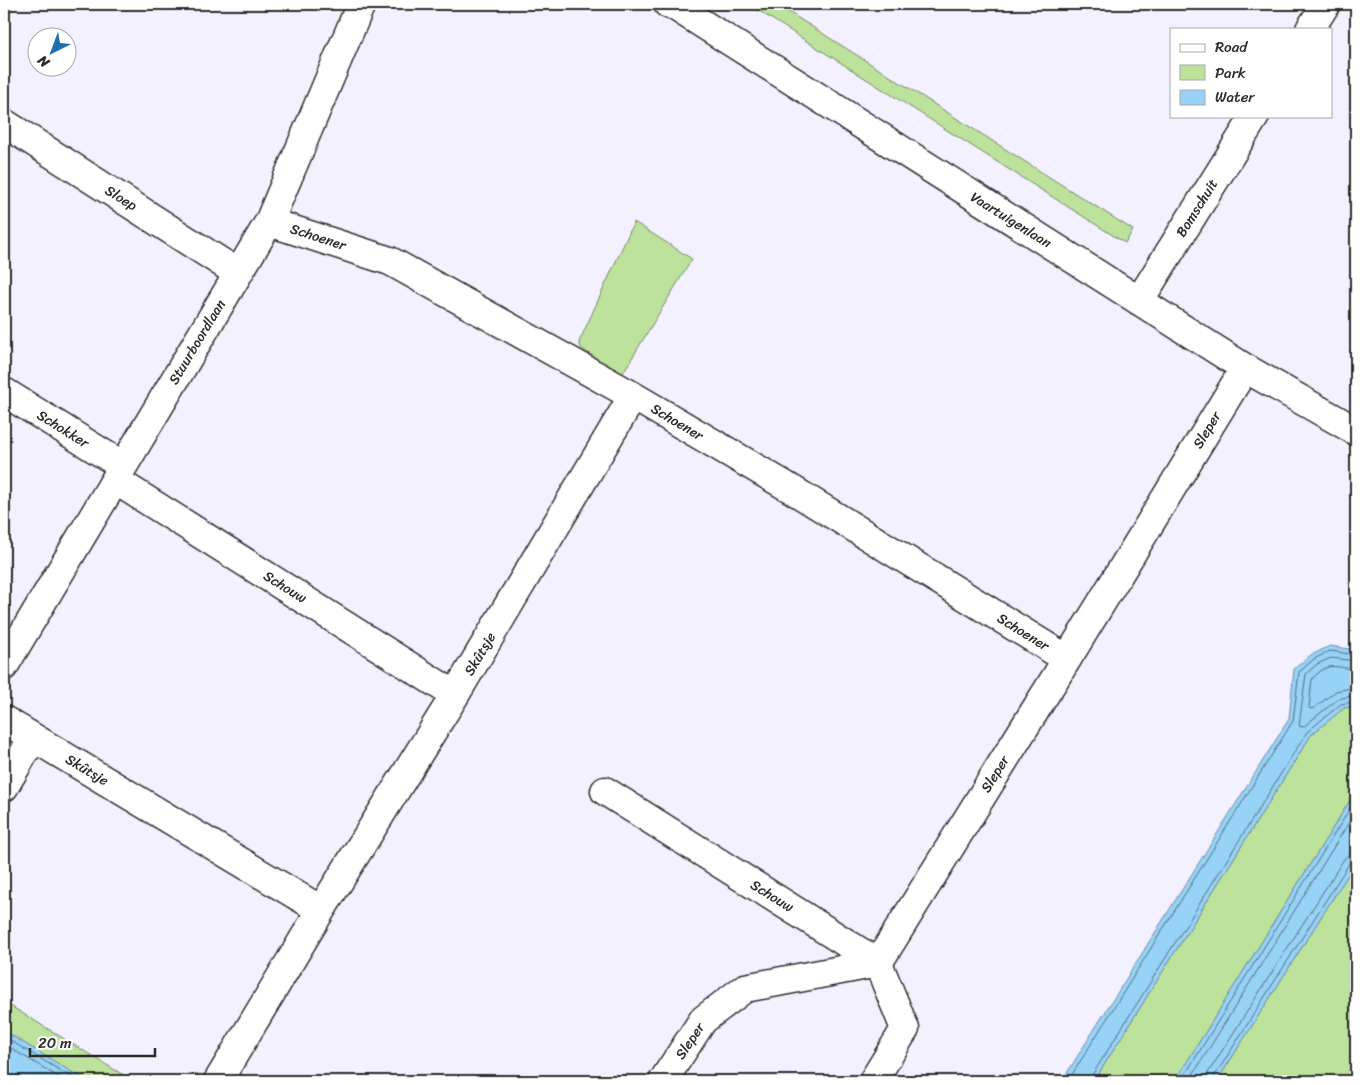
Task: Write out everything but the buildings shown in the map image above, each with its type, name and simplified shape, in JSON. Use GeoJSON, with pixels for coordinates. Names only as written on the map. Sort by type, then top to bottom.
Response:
{"type":"FeatureCollection","features":[{"type":"Feature","properties":{"kind":"street","name":"Stuurboordlaan"},"geometry":{"type":"LineString","coordinates":[[4,666],[269,222],[361,4]]}},
{"type":"Feature","properties":{"kind":"street"},"geometry":{"type":"LineString","coordinates":[[1311,28],[1326,4]]}},
{"type":"Feature","properties":{"kind":"street","name":"Vaartuigenlaan"},"geometry":{"type":"LineString","coordinates":[[674,5],[1245,368],[1356,431]]}},
{"type":"Feature","properties":{"kind":"street","name":"Bomschuit"},"geometry":{"type":"LineString","coordinates":[[1138,300],[1254,118]]}},
{"type":"Feature","properties":{"kind":"street","name":"Sloep"},"geometry":{"type":"LineString","coordinates":[[4,123],[238,273]]}},
{"type":"Feature","properties":{"kind":"street","name":"Schoener"},"geometry":{"type":"LineString","coordinates":[[269,222],[390,261],[634,396],[793,490],[1067,659]]}},
{"type":"Feature","properties":{"kind":"street","name":"Sleper"},"geometry":{"type":"LineString","coordinates":[[667,1080],[703,1020],[744,988],[878,963],[1245,368]]}},
{"type":"Feature","properties":{"kind":"street","name":"Schokker"},"geometry":{"type":"LineString","coordinates":[[4,392],[119,473]]}},
{"type":"Feature","properties":{"kind":"street","name":"Skûtsje"},"geometry":{"type":"LineString","coordinates":[[218,1081],[321,910],[455,695],[634,396]]}},
{"type":"Feature","properties":{"kind":"street","name":"Schouw"},"geometry":{"type":"LineString","coordinates":[[119,473],[455,695]]}},
{"type":"Feature","properties":{"kind":"street","name":"Skûtsje"},"geometry":{"type":"LineString","coordinates":[[4,720],[321,910]]}},
{"type":"Feature","properties":{"kind":"street"},"geometry":{"type":"LineString","coordinates":[[4,787],[33,738]]}},
{"type":"Feature","properties":{"kind":"street","name":"Schouw"},"geometry":{"type":"LineString","coordinates":[[605,790],[878,963]]}},
{"type":"Feature","properties":{"kind":"street"},"geometry":{"type":"LineString","coordinates":[[873,1081],[906,1029],[878,963]]}},
{"type":"Feature","properties":{"kind":"green space"},"geometry":{"type":"Polygon","coordinates":[[[748,4],[776,4],[1133,230],[1125,243],[748,4]]]}},
{"type":"Feature","properties":{"kind":"green space"},"geometry":{"type":"Polygon","coordinates":[[[634,222],[692,259],[621,376],[581,348],[579,342],[634,222]]]}},
{"type":"Feature","properties":{"kind":"green space"},"geometry":{"type":"Polygon","coordinates":[[[1356,706],[1356,792],[1175,1081],[1094,1081],[1311,735],[1344,708],[1356,706]]]}},
{"type":"Feature","properties":{"kind":"green space"},"geometry":{"type":"Polygon","coordinates":[[[1356,862],[1356,1081],[1217,1081],[1356,862]]]}},
{"type":"Feature","properties":{"kind":"green space"},"geometry":{"type":"Polygon","coordinates":[[[4,1002],[133,1081],[87,1081],[4,1031],[4,1002]]]}},
{"type":"Feature","properties":{"kind":"water"},"geometry":{"type":"Polygon","coordinates":[[[1330,646],[1356,650],[1356,706],[1344,708],[1311,735],[1094,1081],[1062,1081],[1289,719],[1294,669],[1311,655],[1330,646]]]}},
{"type":"Feature","properties":{"kind":"water"},"geometry":{"type":"Polygon","coordinates":[[[1356,792],[1356,862],[1217,1081],[1175,1081],[1354,794],[1356,792]]]}},
{"type":"Feature","properties":{"kind":"water"},"geometry":{"type":"Polygon","coordinates":[[[4,1031],[87,1081],[12,1081],[4,1076],[4,1031]]]}}]}
